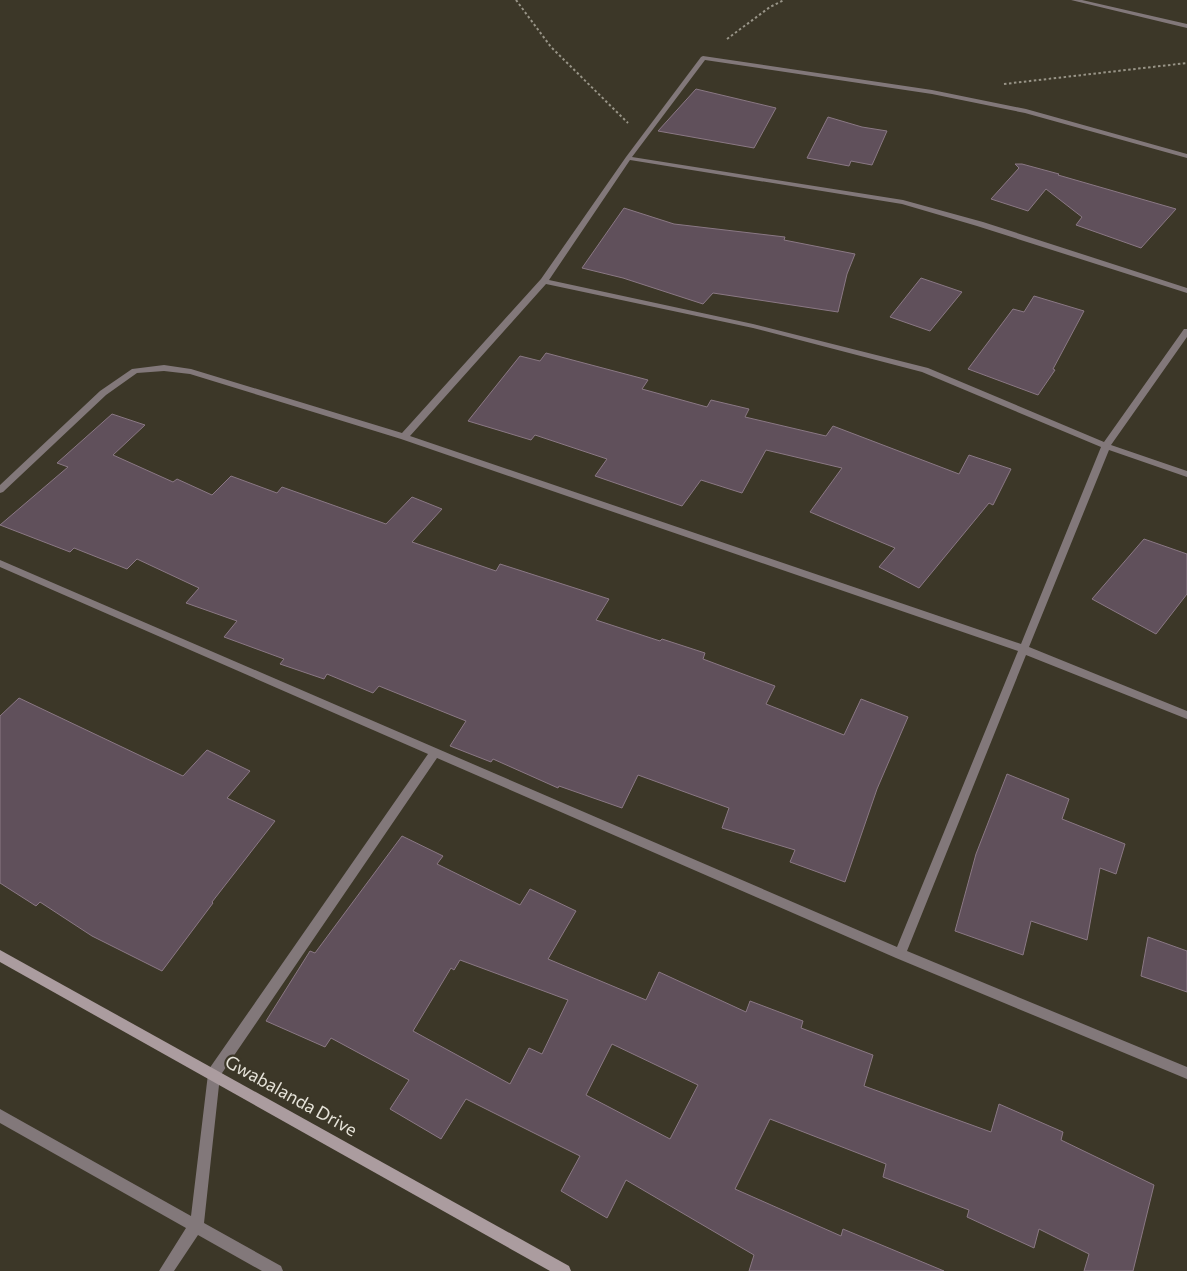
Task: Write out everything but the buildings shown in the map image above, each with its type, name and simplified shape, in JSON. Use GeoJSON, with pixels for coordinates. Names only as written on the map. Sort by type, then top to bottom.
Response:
{"type":"FeatureCollection","features":[{"type":"Feature","properties":{"kind":"street"},"geometry":{"type":"LineString","coordinates":[[1074,0],[1187,26]]}},
{"type":"Feature","properties":{"kind":"street"},"geometry":{"type":"LineString","coordinates":[[404,436],[544,280],[628,158],[703,58],[932,92],[1026,111],[1187,156]]}},
{"type":"Feature","properties":{"kind":"street"},"geometry":{"type":"LineString","coordinates":[[628,158],[903,202],[980,224],[1187,291]]}},
{"type":"Feature","properties":{"kind":"street"},"geometry":{"type":"LineString","coordinates":[[544,280],[753,326],[925,370],[1106,446],[1187,474]]}},
{"type":"Feature","properties":{"kind":"street"},"geometry":{"type":"LineString","coordinates":[[900,954],[1106,446],[1187,331]]}},
{"type":"Feature","properties":{"kind":"street"},"geometry":{"type":"LineString","coordinates":[[0,490],[103,393],[135,372],[164,368],[191,372],[404,436],[1023,649],[1187,715]]}},
{"type":"Feature","properties":{"kind":"street"},"geometry":{"type":"LineString","coordinates":[[0,563],[900,954],[1187,1073]]}},
{"type":"Feature","properties":{"kind":"street"},"geometry":{"type":"LineString","coordinates":[[166,1271],[196,1225],[214,1074],[434,753]]}},
{"type":"Feature","properties":{"kind":"street","name":"Gwabalanda Drive"},"geometry":{"type":"LineString","coordinates":[[0,956],[564,1271]]}},
{"type":"Feature","properties":{"kind":"street"},"geometry":{"type":"LineString","coordinates":[[0,1116],[276,1271]]}},
{"type":"Feature","properties":{"kind":"path"},"geometry":{"type":"LineString","coordinates":[[516,0],[551,48],[643,138]]}},
{"type":"Feature","properties":{"kind":"path"},"geometry":{"type":"LineString","coordinates":[[703,58],[770,7],[784,0]]}},
{"type":"Feature","properties":{"kind":"path"},"geometry":{"type":"LineString","coordinates":[[1000,84],[1187,62]]}}]}
